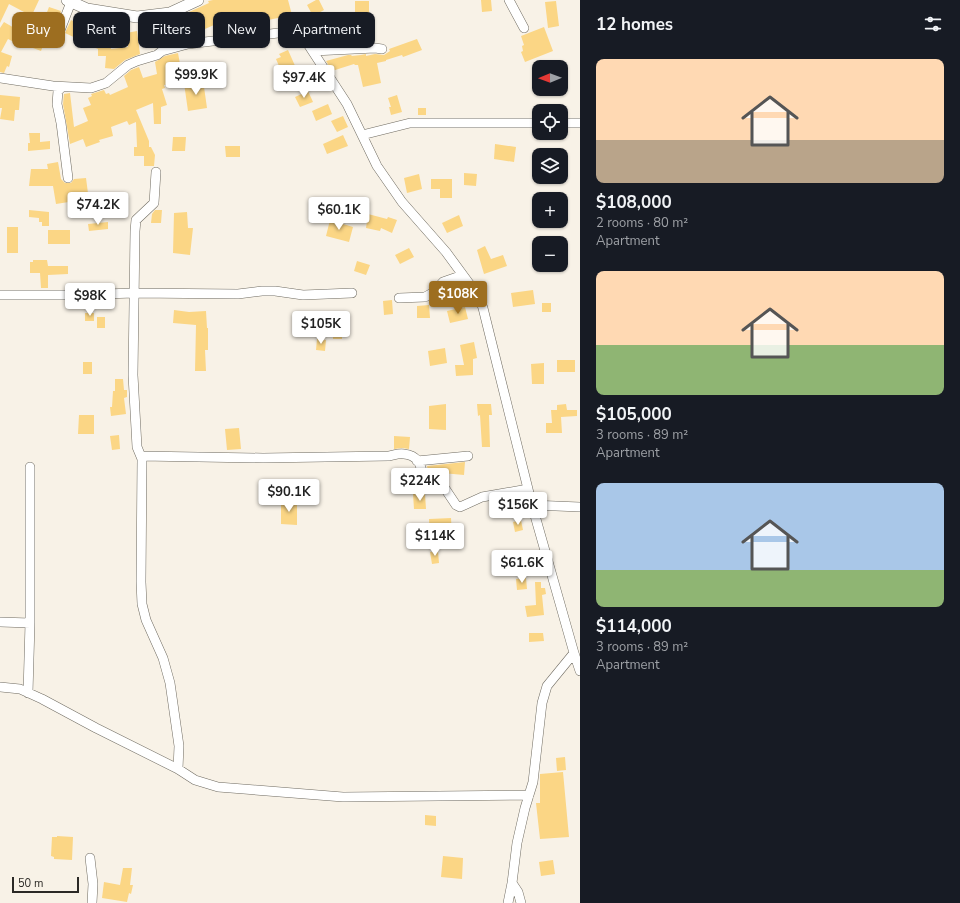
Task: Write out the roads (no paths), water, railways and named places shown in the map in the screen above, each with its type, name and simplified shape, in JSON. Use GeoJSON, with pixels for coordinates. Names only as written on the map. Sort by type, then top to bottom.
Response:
{"type":"FeatureCollection","features":[{"type":"Feature","properties":{"kind":"street"},"geometry":{"type":"LineString","coordinates":[[170,12],[198,0]]}},
{"type":"Feature","properties":{"kind":"street"},"geometry":{"type":"LineString","coordinates":[[509,0],[524,28]]}},
{"type":"Feature","properties":{"kind":"street"},"geometry":{"type":"LineString","coordinates":[[65,14],[69,1],[87,9],[138,17]]}},
{"type":"Feature","properties":{"kind":"street"},"geometry":{"type":"LineString","coordinates":[[205,42],[286,32],[295,32],[302,36],[347,104],[377,166],[402,202],[446,252],[479,297],[532,505],[580,671]]}},
{"type":"Feature","properties":{"kind":"street"},"geometry":{"type":"LineString","coordinates":[[0,78],[62,87],[91,88],[106,82],[132,63],[172,48]]}},
{"type":"Feature","properties":{"kind":"street"},"geometry":{"type":"LineString","coordinates":[[313,51],[375,48],[382,49]]}},
{"type":"Feature","properties":{"kind":"street"},"geometry":{"type":"LineString","coordinates":[[62,87],[58,91],[57,104],[68,178]]}},
{"type":"Feature","properties":{"kind":"street"},"geometry":{"type":"LineString","coordinates":[[568,123],[580,122]]}},
{"type":"Feature","properties":{"kind":"street"},"geometry":{"type":"LineString","coordinates":[[362,135],[410,123],[532,123]]}},
{"type":"Feature","properties":{"kind":"street"},"geometry":{"type":"LineString","coordinates":[[156,172],[154,203],[136,220],[133,376],[137,447],[141,456],[142,473],[142,604],[146,620],[163,658],[170,683],[179,746],[178,769]]}},
{"type":"Feature","properties":{"kind":"street"},"geometry":{"type":"LineString","coordinates":[[399,298],[425,297],[434,292],[443,282],[463,275]]}},
{"type":"Feature","properties":{"kind":"street"},"geometry":{"type":"LineString","coordinates":[[0,295],[134,293],[238,294],[262,291],[275,291],[303,295],[352,293]]}},
{"type":"Feature","properties":{"kind":"street"},"geometry":{"type":"LineString","coordinates":[[141,456],[263,458],[389,456],[403,453],[412,455],[418,461],[424,480],[428,485],[434,488],[444,487],[456,506],[460,507],[482,497],[528,489]]}},
{"type":"Feature","properties":{"kind":"street"},"geometry":{"type":"LineString","coordinates":[[418,461],[468,456]]}},
{"type":"Feature","properties":{"kind":"street"},"geometry":{"type":"LineString","coordinates":[[28,693],[30,623],[30,467]]}},
{"type":"Feature","properties":{"kind":"street"},"geometry":{"type":"LineString","coordinates":[[532,505],[580,507]]}},
{"type":"Feature","properties":{"kind":"street"},"geometry":{"type":"LineString","coordinates":[[0,622],[30,623]]}},
{"type":"Feature","properties":{"kind":"street"},"geometry":{"type":"LineString","coordinates":[[508,903],[517,844],[533,782],[542,703],[547,686],[574,653]]}},
{"type":"Feature","properties":{"kind":"street"},"geometry":{"type":"LineString","coordinates":[[0,687],[20,689],[178,769],[195,780],[218,787],[343,797],[529,795]]}},
{"type":"Feature","properties":{"kind":"street"},"geometry":{"type":"LineString","coordinates":[[90,858],[93,884],[92,903]]}},
{"type":"Feature","properties":{"kind":"street"},"geometry":{"type":"LineString","coordinates":[[512,883],[518,892],[521,903]]}}]}
